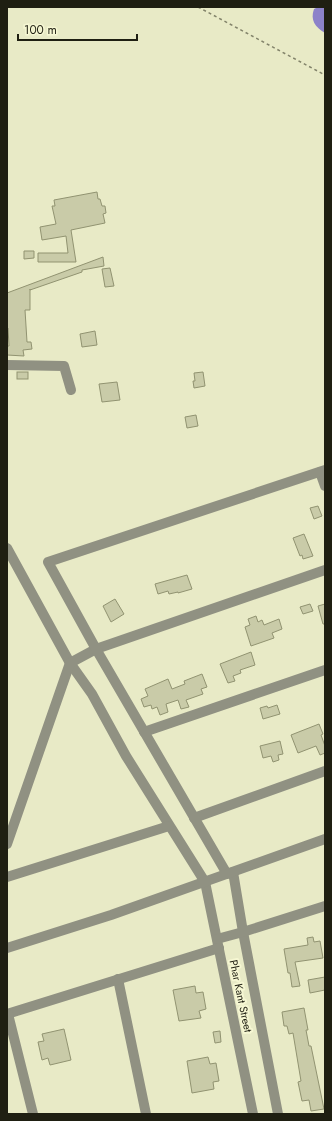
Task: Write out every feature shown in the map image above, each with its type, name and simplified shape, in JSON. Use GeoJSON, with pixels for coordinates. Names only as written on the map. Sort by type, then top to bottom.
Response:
{"type":"FeatureCollection","features":[{"type":"Feature","properties":{"kind":"street"},"geometry":{"type":"LineString","coordinates":[[7,365],[64,366],[71,390]]}},
{"type":"Feature","properties":{"kind":"street"},"geometry":{"type":"LineString","coordinates":[[278,1114],[243,932],[230,873],[194,818],[96,649],[48,562],[323,471],[325,486]]}},
{"type":"Feature","properties":{"kind":"street"},"geometry":{"type":"LineString","coordinates":[[7,548],[70,662],[92,694],[126,756],[205,882]]}},
{"type":"Feature","properties":{"kind":"street"},"geometry":{"type":"LineString","coordinates":[[7,844],[70,662],[96,649],[325,570]]}},
{"type":"Feature","properties":{"kind":"street"},"geometry":{"type":"LineString","coordinates":[[144,732],[325,670]]}},
{"type":"Feature","properties":{"kind":"street"},"geometry":{"type":"LineString","coordinates":[[194,818],[325,771]]}},
{"type":"Feature","properties":{"kind":"street"},"geometry":{"type":"LineString","coordinates":[[7,877],[169,826]]}},
{"type":"Feature","properties":{"kind":"street"},"geometry":{"type":"LineString","coordinates":[[7,948],[111,915],[325,839]]}},
{"type":"Feature","properties":{"kind":"street","name":"Phar Kant Street"},"geometry":{"type":"LineString","coordinates":[[205,882],[253,1114]]}},
{"type":"Feature","properties":{"kind":"street"},"geometry":{"type":"LineString","coordinates":[[33,1114],[7,1014],[118,979],[218,944],[243,932],[325,906]]}},
{"type":"Feature","properties":{"kind":"street"},"geometry":{"type":"LineString","coordinates":[[118,979],[146,1114]]}},
{"type":"Feature","properties":{"kind":"path"},"geometry":{"type":"LineString","coordinates":[[198,7],[325,75]]}},
{"type":"Feature","properties":{"kind":"shaded area"},"geometry":{"type":"Polygon","coordinates":[[[318,7],[325,7],[325,33],[316,26],[313,20],[314,9],[318,7]]]}},
{"type":"Feature","properties":{"kind":"building"},"geometry":{"type":"Polygon","coordinates":[[[97,192],[98,199],[100,199],[102,206],[105,206],[106,213],[103,214],[105,223],[71,230],[76,262],[38,262],[38,253],[68,253],[66,236],[42,240],[40,227],[56,224],[52,206],[55,206],[54,200],[97,192]]]}},
{"type":"Feature","properties":{"kind":"building"},"geometry":{"type":"Polygon","coordinates":[[[24,251],[34,251],[34,258],[24,259],[24,251]]]}},
{"type":"Feature","properties":{"kind":"building"},"geometry":{"type":"Polygon","coordinates":[[[103,257],[104,266],[82,270],[82,272],[30,290],[30,310],[25,310],[27,342],[31,342],[32,349],[23,350],[24,356],[7,355],[7,346],[9,346],[7,328],[7,293],[103,257]]]}},
{"type":"Feature","properties":{"kind":"building"},"geometry":{"type":"Polygon","coordinates":[[[110,268],[114,286],[105,287],[102,269],[110,268]]]}},
{"type":"Feature","properties":{"kind":"building"},"geometry":{"type":"Polygon","coordinates":[[[95,331],[97,345],[82,347],[80,334],[95,331]]]}},
{"type":"Feature","properties":{"kind":"building"},"geometry":{"type":"Polygon","coordinates":[[[17,372],[28,372],[28,379],[17,379],[17,372]]]}},
{"type":"Feature","properties":{"kind":"building"},"geometry":{"type":"Polygon","coordinates":[[[203,372],[205,386],[194,388],[194,373],[203,372]]]}},
{"type":"Feature","properties":{"kind":"building"},"geometry":{"type":"Polygon","coordinates":[[[117,382],[120,400],[102,402],[99,384],[117,382]]]}},
{"type":"Feature","properties":{"kind":"building"},"geometry":{"type":"Polygon","coordinates":[[[196,415],[198,426],[187,428],[185,417],[196,415]]]}},
{"type":"Feature","properties":{"kind":"building"},"geometry":{"type":"Polygon","coordinates":[[[318,506],[322,516],[314,519],[310,508],[318,506]]]}},
{"type":"Feature","properties":{"kind":"building"},"geometry":{"type":"Polygon","coordinates":[[[304,534],[313,556],[303,559],[302,555],[300,556],[293,538],[304,534]]]}},
{"type":"Feature","properties":{"kind":"building"},"geometry":{"type":"Polygon","coordinates":[[[187,575],[192,589],[178,593],[169,594],[168,591],[158,594],[155,584],[187,575]]]}},
{"type":"Feature","properties":{"kind":"building"},"geometry":{"type":"Polygon","coordinates":[[[115,599],[124,614],[111,622],[103,606],[115,599]]]}},
{"type":"Feature","properties":{"kind":"building"},"geometry":{"type":"Polygon","coordinates":[[[310,604],[313,611],[303,614],[300,607],[310,604]]]}},
{"type":"Feature","properties":{"kind":"building"},"geometry":{"type":"Polygon","coordinates":[[[325,604],[325,624],[323,624],[318,606],[325,604]]]}},
{"type":"Feature","properties":{"kind":"building"},"geometry":{"type":"Polygon","coordinates":[[[256,616],[258,622],[262,620],[264,625],[279,619],[282,629],[272,633],[274,638],[251,646],[245,627],[250,625],[248,619],[256,616]]]}},
{"type":"Feature","properties":{"kind":"building"},"geometry":{"type":"Polygon","coordinates":[[[251,652],[255,665],[240,670],[241,673],[233,676],[235,681],[228,683],[220,664],[251,652]]]}},
{"type":"Feature","properties":{"kind":"building"},"geometry":{"type":"Polygon","coordinates":[[[202,674],[207,687],[201,689],[203,694],[186,700],[189,707],[181,709],[178,700],[166,704],[168,712],[160,715],[157,707],[152,709],[151,705],[144,707],[141,699],[148,696],[145,689],[168,679],[172,689],[185,684],[184,681],[202,674]]]}},
{"type":"Feature","properties":{"kind":"building"},"geometry":{"type":"Polygon","coordinates":[[[277,705],[280,714],[263,719],[260,708],[267,706],[268,708],[277,705]]]}},
{"type":"Feature","properties":{"kind":"building"},"geometry":{"type":"Polygon","coordinates":[[[319,724],[323,734],[321,735],[325,746],[325,753],[320,755],[316,746],[298,753],[291,735],[319,724]]]}},
{"type":"Feature","properties":{"kind":"building"},"geometry":{"type":"Polygon","coordinates":[[[280,741],[283,754],[278,755],[279,760],[273,762],[271,756],[263,758],[260,746],[280,741]]]}},
{"type":"Feature","properties":{"kind":"building"},"geometry":{"type":"Polygon","coordinates":[[[313,937],[314,942],[320,941],[323,958],[295,962],[300,986],[292,987],[284,949],[308,945],[307,938],[313,937]]]}},
{"type":"Feature","properties":{"kind":"building"},"geometry":{"type":"Polygon","coordinates":[[[325,977],[325,990],[310,993],[308,980],[325,977]]]}},
{"type":"Feature","properties":{"kind":"building"},"geometry":{"type":"Polygon","coordinates":[[[195,986],[196,993],[203,992],[206,1009],[199,1011],[201,1018],[179,1021],[173,990],[195,986]]]}},
{"type":"Feature","properties":{"kind":"building"},"geometry":{"type":"Polygon","coordinates":[[[304,1008],[309,1046],[311,1046],[324,1109],[311,1111],[309,1100],[302,1101],[298,1082],[301,1081],[293,1033],[289,1034],[287,1026],[284,1026],[282,1012],[304,1008]]]}},
{"type":"Feature","properties":{"kind":"building"},"geometry":{"type":"Polygon","coordinates":[[[64,1029],[71,1060],[50,1065],[48,1058],[42,1060],[38,1042],[44,1041],[42,1034],[64,1029]]]}},
{"type":"Feature","properties":{"kind":"building"},"geometry":{"type":"Polygon","coordinates":[[[220,1031],[221,1042],[215,1043],[213,1032],[220,1031]]]}},
{"type":"Feature","properties":{"kind":"building"},"geometry":{"type":"Polygon","coordinates":[[[208,1057],[210,1064],[216,1063],[219,1081],[213,1082],[214,1089],[192,1093],[187,1061],[208,1057]]]}}]}
